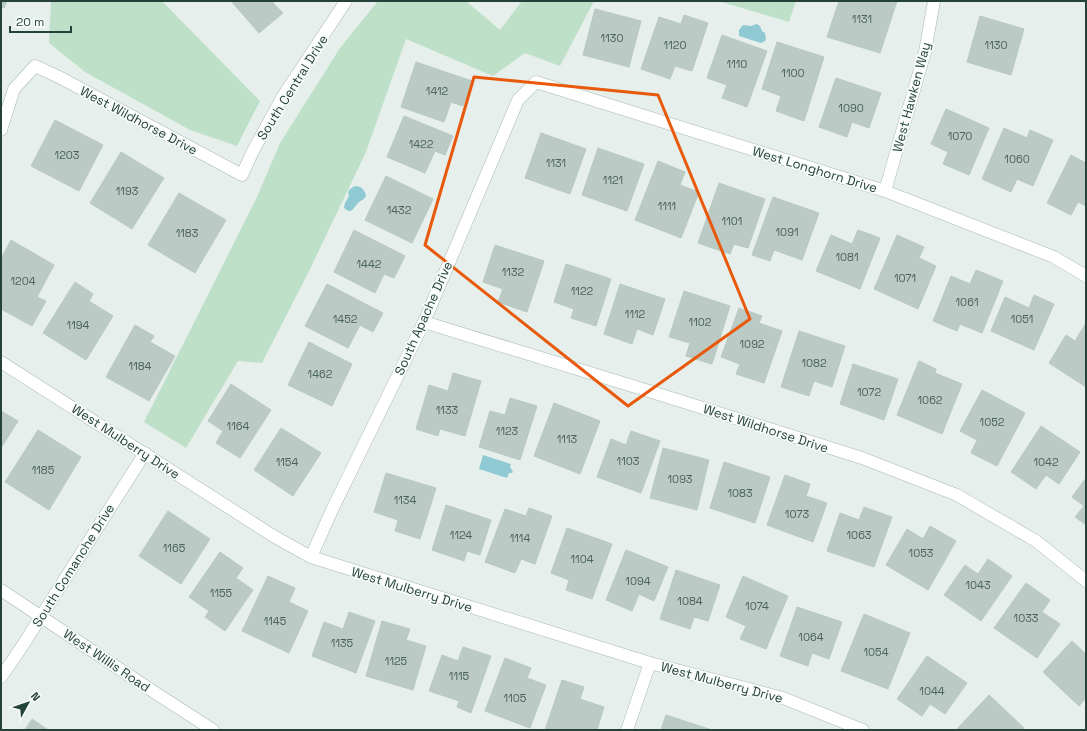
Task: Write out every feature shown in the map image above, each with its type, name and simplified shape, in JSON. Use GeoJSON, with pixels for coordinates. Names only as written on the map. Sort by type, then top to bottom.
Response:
{"type":"FeatureCollection","features":[{"type":"Feature","properties":{"kind":"street","name":"South Central Drive"},"geometry":{"type":"LineString","coordinates":[[242,175],[252,153],[283,96],[346,1]]}},
{"type":"Feature","properties":{"kind":"street","name":"West Hawken Way"},"geometry":{"type":"LineString","coordinates":[[885,191],[925,52],[934,1]]}},
{"type":"Feature","properties":{"kind":"street","name":"West Wildhorse Drive"},"geometry":{"type":"LineString","coordinates":[[1,130],[14,89],[35,66],[59,77],[242,175]]}},
{"type":"Feature","properties":{"kind":"street","name":"West Longhorn Drive"},"geometry":{"type":"LineString","coordinates":[[536,82],[885,191],[1054,257],[1086,276]]}},
{"type":"Feature","properties":{"kind":"street","name":"South Apache Drive"},"geometry":{"type":"LineString","coordinates":[[311,557],[332,510],[424,322],[518,100],[536,82]]}},
{"type":"Feature","properties":{"kind":"street","name":"West Wildhorse Drive"},"geometry":{"type":"LineString","coordinates":[[424,322],[862,458],[957,495],[1036,541],[1086,581]]}},
{"type":"Feature","properties":{"kind":"street","name":"West Mulberry Drive"},"geometry":{"type":"LineString","coordinates":[[1,362],[275,537],[311,557],[650,663],[783,698],[863,730]]}},
{"type":"Feature","properties":{"kind":"street","name":"South Comanche Drive"},"geometry":{"type":"LineString","coordinates":[[1,677],[145,453]]}},
{"type":"Feature","properties":{"kind":"street","name":"West Willis Road"},"geometry":{"type":"LineString","coordinates":[[1,590],[213,730]]}},
{"type":"Feature","properties":{"kind":"street"},"geometry":{"type":"LineString","coordinates":[[627,730],[650,663]]}},
{"type":"Feature","properties":{"kind":"highlighted area"},"geometry":{"type":"Polygon","coordinates":[[[474,77],[658,95],[750,319],[628,406],[425,245],[474,77]]]}},
{"type":"Feature","properties":{"kind":"green space"},"geometry":{"type":"Polygon","coordinates":[[[51,1],[162,1],[260,101],[237,146],[190,130],[85,72],[49,43],[51,1]]]}},
{"type":"Feature","properties":{"kind":"green space"},"geometry":{"type":"Polygon","coordinates":[[[378,1],[466,1],[500,30],[522,1],[594,1],[560,66],[525,53],[493,76],[406,39],[366,152],[310,269],[262,363],[238,361],[186,448],[144,422],[257,197],[280,143],[340,48],[378,1]]]}},
{"type":"Feature","properties":{"kind":"green space"},"geometry":{"type":"Polygon","coordinates":[[[718,1],[796,1],[789,22],[718,1]]]}},
{"type":"Feature","properties":{"kind":"water"},"geometry":{"type":"Polygon","coordinates":[[[757,24],[765,33],[765,41],[761,43],[739,36],[739,30],[743,25],[751,26],[757,24]]]}},
{"type":"Feature","properties":{"kind":"water"},"geometry":{"type":"Polygon","coordinates":[[[355,186],[362,189],[366,196],[351,211],[349,211],[344,208],[345,203],[349,196],[348,192],[355,186]]]}},
{"type":"Feature","properties":{"kind":"water"},"geometry":{"type":"Polygon","coordinates":[[[483,455],[511,464],[510,467],[513,472],[509,473],[507,478],[479,469],[483,455]]]}},
{"type":"Feature","properties":{"kind":"building"},"geometry":{"type":"Polygon","coordinates":[[[1,1],[7,1],[4,8],[1,7],[1,1]]]}},
{"type":"Feature","properties":{"kind":"building"},"geometry":{"type":"Polygon","coordinates":[[[231,1],[275,1],[273,3],[283,13],[259,33],[231,1]]]}},
{"type":"Feature","properties":{"kind":"building"},"geometry":{"type":"Polygon","coordinates":[[[839,1],[897,1],[880,53],[827,37],[839,1]]]}},
{"type":"Feature","properties":{"kind":"building"},"geometry":{"type":"Polygon","coordinates":[[[595,9],[641,21],[629,67],[583,55],[595,9]]]}},
{"type":"Feature","properties":{"kind":"building"},"geometry":{"type":"Polygon","coordinates":[[[684,15],[708,23],[692,71],[675,66],[670,79],[641,69],[659,17],[681,24],[684,15]]]}},
{"type":"Feature","properties":{"kind":"building"},"geometry":{"type":"Polygon","coordinates":[[[980,16],[1024,29],[1011,75],[967,62],[980,16]]]}},
{"type":"Feature","properties":{"kind":"building"},"geometry":{"type":"Polygon","coordinates":[[[722,35],[767,51],[747,107],[722,98],[727,85],[707,78],[722,35]]]}},
{"type":"Feature","properties":{"kind":"building"},"geometry":{"type":"Polygon","coordinates":[[[777,42],[824,57],[804,121],[776,111],[781,96],[762,89],[777,42]]]}},
{"type":"Feature","properties":{"kind":"building"},"geometry":{"type":"Polygon","coordinates":[[[416,62],[472,81],[463,106],[451,102],[444,122],[401,107],[416,62]]]}},
{"type":"Feature","properties":{"kind":"building"},"geometry":{"type":"Polygon","coordinates":[[[836,78],[881,93],[869,128],[852,122],[847,137],[819,127],[836,78]]]}},
{"type":"Feature","properties":{"kind":"building"},"geometry":{"type":"Polygon","coordinates":[[[946,109],[989,128],[969,175],[943,164],[948,152],[931,144],[946,109]]]}},
{"type":"Feature","properties":{"kind":"building"},"geometry":{"type":"Polygon","coordinates":[[[404,116],[453,136],[445,155],[435,151],[425,173],[387,157],[404,116]]]}},
{"type":"Feature","properties":{"kind":"building"},"geometry":{"type":"Polygon","coordinates":[[[55,120],[103,145],[79,191],[31,166],[55,120]]]}},
{"type":"Feature","properties":{"kind":"building"},"geometry":{"type":"Polygon","coordinates":[[[1004,128],[1027,138],[1030,130],[1053,140],[1033,186],[1017,179],[1011,192],[982,179],[1004,128]]]}},
{"type":"Feature","properties":{"kind":"building"},"geometry":{"type":"Polygon","coordinates":[[[541,133],[586,149],[570,194],[525,178],[541,133]]]}},
{"type":"Feature","properties":{"kind":"building"},"geometry":{"type":"Polygon","coordinates":[[[598,148],[644,164],[627,211],[582,195],[598,148]]]}},
{"type":"Feature","properties":{"kind":"building"},"geometry":{"type":"Polygon","coordinates":[[[121,152],[164,178],[132,229],[90,203],[121,152]]]}},
{"type":"Feature","properties":{"kind":"building"},"geometry":{"type":"Polygon","coordinates":[[[1071,155],[1086,163],[1086,206],[1078,202],[1071,215],[1047,203],[1071,155]]]}},
{"type":"Feature","properties":{"kind":"building"},"geometry":{"type":"Polygon","coordinates":[[[658,161],[685,172],[680,185],[699,192],[681,238],[635,220],[658,161]]]}},
{"type":"Feature","properties":{"kind":"building"},"geometry":{"type":"Polygon","coordinates":[[[386,176],[433,199],[412,243],[365,220],[386,176]]]}},
{"type":"Feature","properties":{"kind":"building"},"geometry":{"type":"Polygon","coordinates":[[[719,183],[765,199],[748,248],[734,244],[730,254],[698,243],[719,183]]]}},
{"type":"Feature","properties":{"kind":"building"},"geometry":{"type":"Polygon","coordinates":[[[179,193],[226,220],[195,273],[148,245],[179,193]]]}},
{"type":"Feature","properties":{"kind":"building"},"geometry":{"type":"Polygon","coordinates":[[[773,197],[819,213],[802,260],[774,250],[770,261],[752,255],[773,197]]]}},
{"type":"Feature","properties":{"kind":"building"},"geometry":{"type":"Polygon","coordinates":[[[354,230],[405,256],[394,278],[384,274],[375,293],[334,272],[354,230]]]}},
{"type":"Feature","properties":{"kind":"building"},"geometry":{"type":"Polygon","coordinates":[[[858,230],[880,238],[860,289],[816,271],[831,235],[852,244],[858,230]]]}},
{"type":"Feature","properties":{"kind":"building"},"geometry":{"type":"Polygon","coordinates":[[[897,235],[924,247],[919,258],[936,266],[918,309],[874,289],[897,235]]]}},
{"type":"Feature","properties":{"kind":"building"},"geometry":{"type":"Polygon","coordinates":[[[11,240],[54,265],[37,297],[46,301],[32,326],[1,309],[1,259],[11,240]]]}},
{"type":"Feature","properties":{"kind":"building"},"geometry":{"type":"Polygon","coordinates":[[[495,245],[544,261],[527,312],[498,302],[503,289],[483,282],[495,245]]]}},
{"type":"Feature","properties":{"kind":"building"},"geometry":{"type":"Polygon","coordinates":[[[566,264],[611,279],[596,326],[571,318],[574,309],[554,302],[566,264]]]}},
{"type":"Feature","properties":{"kind":"building"},"geometry":{"type":"Polygon","coordinates":[[[976,270],[1003,281],[982,333],[960,324],[957,331],[933,321],[951,276],[970,284],[976,270]]]}},
{"type":"Feature","properties":{"kind":"building"},"geometry":{"type":"Polygon","coordinates":[[[75,282],[93,294],[89,301],[113,316],[86,360],[43,333],[75,282]]]}},
{"type":"Feature","properties":{"kind":"building"},"geometry":{"type":"Polygon","coordinates":[[[327,284],[383,313],[373,332],[360,325],[348,348],[305,326],[327,284]]]}},
{"type":"Feature","properties":{"kind":"building"},"geometry":{"type":"Polygon","coordinates":[[[620,284],[665,299],[653,335],[637,329],[632,344],[604,334],[620,284]]]}},
{"type":"Feature","properties":{"kind":"building"},"geometry":{"type":"Polygon","coordinates":[[[684,291],[730,306],[712,364],[686,356],[690,343],[669,337],[684,291]]]}},
{"type":"Feature","properties":{"kind":"building"},"geometry":{"type":"Polygon","coordinates":[[[1034,295],[1054,304],[1034,350],[991,331],[1005,297],[1029,308],[1034,295]]]}},
{"type":"Feature","properties":{"kind":"building"},"geometry":{"type":"Polygon","coordinates":[[[739,308],[762,316],[759,323],[782,331],[764,383],[736,374],[740,364],[721,357],[739,308]]]}},
{"type":"Feature","properties":{"kind":"building"},"geometry":{"type":"Polygon","coordinates":[[[1086,323],[1086,387],[1049,363],[1066,335],[1075,341],[1086,323]]]}},
{"type":"Feature","properties":{"kind":"building"},"geometry":{"type":"Polygon","coordinates":[[[135,325],[154,336],[150,342],[175,356],[149,401],[106,377],[135,325]]]}},
{"type":"Feature","properties":{"kind":"building"},"geometry":{"type":"Polygon","coordinates":[[[799,331],[845,346],[832,387],[814,381],[809,396],[781,387],[799,331]]]}},
{"type":"Feature","properties":{"kind":"building"},"geometry":{"type":"Polygon","coordinates":[[[309,342],[352,364],[332,406],[288,385],[309,342]]]}},
{"type":"Feature","properties":{"kind":"building"},"geometry":{"type":"Polygon","coordinates":[[[919,361],[936,369],[935,373],[962,384],[942,434],[897,415],[919,361]]]}},
{"type":"Feature","properties":{"kind":"building"},"geometry":{"type":"Polygon","coordinates":[[[853,364],[898,379],[884,420],[840,404],[853,364]]]}},
{"type":"Feature","properties":{"kind":"building"},"geometry":{"type":"Polygon","coordinates":[[[453,373],[481,381],[465,436],[440,429],[438,436],[416,429],[429,385],[448,391],[453,373]]]}},
{"type":"Feature","properties":{"kind":"building"},"geometry":{"type":"Polygon","coordinates":[[[231,384],[271,410],[240,458],[216,443],[223,431],[208,421],[231,384]]]}},
{"type":"Feature","properties":{"kind":"building"},"geometry":{"type":"Polygon","coordinates":[[[982,390],[1025,413],[997,466],[971,453],[977,440],[960,431],[982,390]]]}},
{"type":"Feature","properties":{"kind":"building"},"geometry":{"type":"Polygon","coordinates":[[[510,398],[537,406],[520,460],[479,447],[490,411],[505,415],[510,398]]]}},
{"type":"Feature","properties":{"kind":"building"},"geometry":{"type":"Polygon","coordinates":[[[554,403],[600,421],[580,474],[534,456],[554,403]]]}},
{"type":"Feature","properties":{"kind":"building"},"geometry":{"type":"Polygon","coordinates":[[[1,411],[18,421],[1,448],[1,411]]]}},
{"type":"Feature","properties":{"kind":"building"},"geometry":{"type":"Polygon","coordinates":[[[1041,426],[1080,452],[1059,484],[1046,475],[1036,489],[1011,472],[1041,426]]]}},
{"type":"Feature","properties":{"kind":"building"},"geometry":{"type":"Polygon","coordinates":[[[281,428],[321,453],[293,496],[254,470],[281,428]]]}},
{"type":"Feature","properties":{"kind":"building"},"geometry":{"type":"Polygon","coordinates":[[[38,430],[81,457],[49,510],[5,482],[38,430]]]}},
{"type":"Feature","properties":{"kind":"building"},"geometry":{"type":"Polygon","coordinates":[[[631,431],[660,441],[641,493],[597,477],[611,439],[626,445],[631,431]]]}},
{"type":"Feature","properties":{"kind":"building"},"geometry":{"type":"Polygon","coordinates":[[[663,448],[709,460],[697,510],[650,498],[663,448]]]}},
{"type":"Feature","properties":{"kind":"building"},"geometry":{"type":"Polygon","coordinates":[[[724,462],[770,477],[755,523],[710,508],[724,462]]]}},
{"type":"Feature","properties":{"kind":"building"},"geometry":{"type":"Polygon","coordinates":[[[386,473],[436,488],[420,539],[395,531],[398,520],[374,512],[386,473]]]}},
{"type":"Feature","properties":{"kind":"building"},"geometry":{"type":"Polygon","coordinates":[[[785,475],[810,484],[806,496],[827,503],[813,542],[767,525],[785,475]]]}},
{"type":"Feature","properties":{"kind":"building"},"geometry":{"type":"Polygon","coordinates":[[[1086,478],[1086,525],[1075,517],[1084,506],[1072,497],[1086,478]]]}},
{"type":"Feature","properties":{"kind":"building"},"geometry":{"type":"Polygon","coordinates":[[[446,505],[491,520],[480,555],[467,551],[464,561],[432,550],[446,505]]]}},
{"type":"Feature","properties":{"kind":"building"},"geometry":{"type":"Polygon","coordinates":[[[864,507],[892,517],[874,567],[827,551],[840,513],[859,520],[864,507]]]}},
{"type":"Feature","properties":{"kind":"building"},"geometry":{"type":"Polygon","coordinates":[[[529,508],[552,516],[535,564],[521,559],[515,573],[485,562],[505,509],[526,516],[529,508]]]}},
{"type":"Feature","properties":{"kind":"building"},"geometry":{"type":"Polygon","coordinates":[[[168,511],[210,539],[181,584],[139,556],[168,511]]]}},
{"type":"Feature","properties":{"kind":"building"},"geometry":{"type":"Polygon","coordinates":[[[930,526],[956,541],[928,590],[886,565],[907,529],[923,539],[930,526]]]}},
{"type":"Feature","properties":{"kind":"building"},"geometry":{"type":"Polygon","coordinates":[[[567,528],[612,544],[592,599],[566,590],[569,580],[551,573],[567,528]]]}},
{"type":"Feature","properties":{"kind":"building"},"geometry":{"type":"Polygon","coordinates":[[[626,550],[668,567],[654,601],[639,594],[632,611],[606,600],[626,550]]]}},
{"type":"Feature","properties":{"kind":"building"},"geometry":{"type":"Polygon","coordinates":[[[220,552],[243,568],[236,578],[253,590],[225,631],[205,617],[209,611],[189,597],[220,552]]]}},
{"type":"Feature","properties":{"kind":"building"},"geometry":{"type":"Polygon","coordinates":[[[988,559],[1012,576],[981,621],[944,595],[965,565],[978,574],[988,559]]]}},
{"type":"Feature","properties":{"kind":"building"},"geometry":{"type":"Polygon","coordinates":[[[676,570],[720,585],[708,621],[694,617],[690,629],[660,619],[676,570]]]}},
{"type":"Feature","properties":{"kind":"building"},"geometry":{"type":"Polygon","coordinates":[[[268,576],[295,588],[289,602],[308,611],[289,653],[242,631],[268,576]]]}},
{"type":"Feature","properties":{"kind":"building"},"geometry":{"type":"Polygon","coordinates":[[[743,576],[788,596],[766,649],[740,639],[746,626],[726,617],[743,576]]]}},
{"type":"Feature","properties":{"kind":"building"},"geometry":{"type":"Polygon","coordinates":[[[1026,583],[1050,600],[1042,612],[1060,624],[1037,658],[994,628],[1026,583]]]}},
{"type":"Feature","properties":{"kind":"building"},"geometry":{"type":"Polygon","coordinates":[[[797,607],[842,622],[829,659],[812,653],[808,666],[780,656],[797,607]]]}},
{"type":"Feature","properties":{"kind":"building"},"geometry":{"type":"Polygon","coordinates":[[[349,612],[375,621],[356,673],[312,656],[324,622],[343,629],[349,612]]]}},
{"type":"Feature","properties":{"kind":"building"},"geometry":{"type":"Polygon","coordinates":[[[864,614],[910,633],[888,689],[841,671],[864,614]]]}},
{"type":"Feature","properties":{"kind":"building"},"geometry":{"type":"Polygon","coordinates":[[[382,621],[410,629],[406,640],[426,646],[413,690],[366,676],[382,621]]]}},
{"type":"Feature","properties":{"kind":"building"},"geometry":{"type":"Polygon","coordinates":[[[1072,641],[1086,654],[1086,698],[1079,706],[1043,672],[1072,641]]]}},
{"type":"Feature","properties":{"kind":"building"},"geometry":{"type":"Polygon","coordinates":[[[463,647],[491,656],[471,713],[457,707],[459,701],[429,691],[442,655],[458,661],[463,647]]]}},
{"type":"Feature","properties":{"kind":"building"},"geometry":{"type":"Polygon","coordinates":[[[927,656],[967,683],[945,714],[930,704],[922,716],[897,699],[927,656]]]}},
{"type":"Feature","properties":{"kind":"building"},"geometry":{"type":"Polygon","coordinates":[[[505,658],[531,668],[527,678],[546,685],[530,728],[485,711],[505,658]]]}},
{"type":"Feature","properties":{"kind":"building"},"geometry":{"type":"Polygon","coordinates":[[[562,680],[584,687],[580,699],[604,707],[597,730],[545,730],[562,680]]]}},
{"type":"Feature","properties":{"kind":"building"},"geometry":{"type":"Polygon","coordinates":[[[989,695],[1024,728],[1022,730],[956,730],[989,695]]]}},
{"type":"Feature","properties":{"kind":"building"},"geometry":{"type":"Polygon","coordinates":[[[666,715],[712,730],[661,730],[666,715]]]}},
{"type":"Feature","properties":{"kind":"building"},"geometry":{"type":"Polygon","coordinates":[[[32,719],[48,730],[25,730],[32,719]]]}}]}
